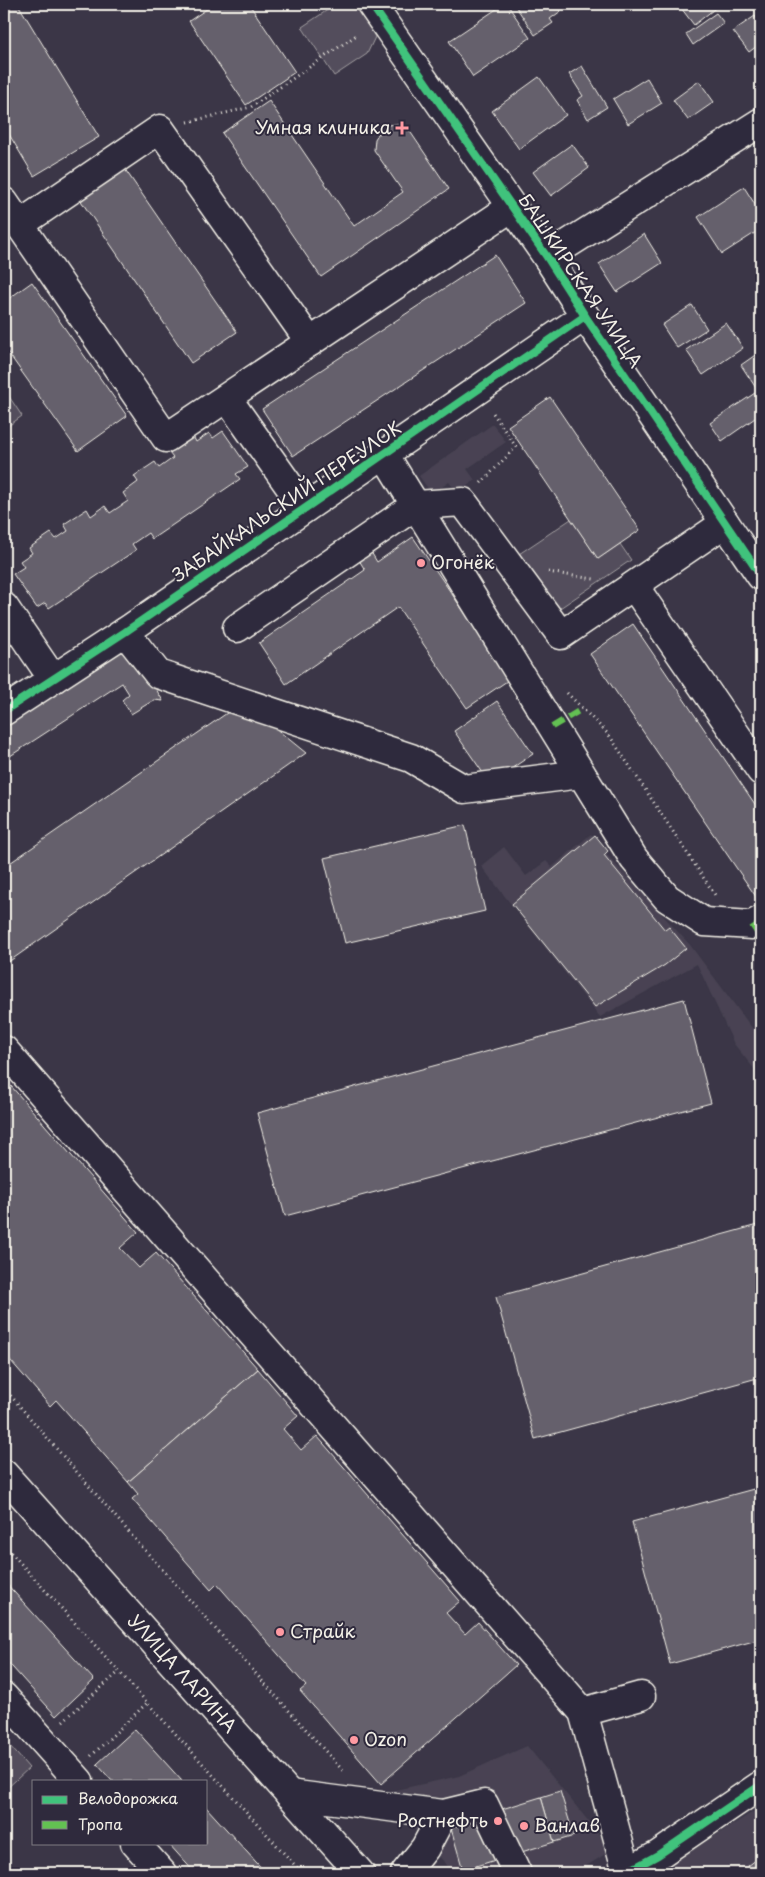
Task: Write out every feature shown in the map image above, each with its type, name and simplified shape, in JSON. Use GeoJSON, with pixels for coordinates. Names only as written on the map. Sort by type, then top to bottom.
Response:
{"type":"FeatureCollection","features":[{"type":"Feature","properties":{"kind":"street","name":"БАШКИРСКАЯ УЛИЦА"},"geometry":{"type":"LineString","coordinates":[[376,11],[547,257],[761,576]]}},
{"type":"Feature","properties":{"kind":"street"},"geometry":{"type":"LineString","coordinates":[[547,257],[761,122]]}},
{"type":"Feature","properties":{"kind":"street"},"geometry":{"type":"LineString","coordinates":[[20,225],[160,129],[310,342]]}},
{"type":"Feature","properties":{"kind":"street"},"geometry":{"type":"LineString","coordinates":[[4,202],[166,438],[512,207]]}},
{"type":"Feature","properties":{"kind":"street","name":"ЗАБАЙКАЛЬСКИЙ ПЕРЕУЛОК"},"geometry":{"type":"LineString","coordinates":[[4,711],[125,632],[585,316]]}},
{"type":"Feature","properties":{"kind":"street"},"geometry":{"type":"LineString","coordinates":[[227,398],[304,508]]}},
{"type":"Feature","properties":{"kind":"street"},"geometry":{"type":"LineString","coordinates":[[384,454],[634,859],[668,898],[704,922],[752,925],[761,920]]}},
{"type":"Feature","properties":{"kind":"street"},"geometry":{"type":"LineString","coordinates":[[237,628],[416,505],[464,502],[508,565],[561,635],[725,523]]}},
{"type":"Feature","properties":{"kind":"street"},"geometry":{"type":"LineString","coordinates":[[634,586],[761,771]]}},
{"type":"Feature","properties":{"kind":"street"},"geometry":{"type":"LineString","coordinates":[[4,607],[53,679]]}},
{"type":"Feature","properties":{"kind":"street"},"geometry":{"type":"LineString","coordinates":[[125,632],[158,674],[411,758],[464,789],[581,774]]}},
{"type":"Feature","properties":{"kind":"street"},"geometry":{"type":"LineString","coordinates":[[4,1050],[583,1712],[626,1873],[658,1855],[761,1785]]}},
{"type":"Feature","properties":{"kind":"street","name":"УЛИЦА ЛАРИНА"},"geometry":{"type":"LineString","coordinates":[[4,1474],[360,1873]]}},
{"type":"Feature","properties":{"kind":"street"},"geometry":{"type":"LineString","coordinates":[[583,1712],[641,1696]]}},
{"type":"Feature","properties":{"kind":"street"},"geometry":{"type":"LineString","coordinates":[[4,1697],[76,1777]]}},
{"type":"Feature","properties":{"kind":"street"},"geometry":{"type":"LineString","coordinates":[[289,1794],[444,1814],[484,1804],[517,1873]]}},
{"type":"Feature","properties":{"kind":"street"},"geometry":{"type":"LineString","coordinates":[[405,1873],[425,1848],[444,1814]]}},
{"type":"Feature","properties":{"kind":"street"},"geometry":{"type":"LineString","coordinates":[[136,1844],[162,1873]]}},
{"type":"Feature","properties":{"kind":"path"},"geometry":{"type":"LineString","coordinates":[[160,129],[251,107],[376,11]]}},
{"type":"Feature","properties":{"kind":"path"},"geometry":{"type":"LineString","coordinates":[[464,502],[516,447],[478,389]]}},
{"type":"Feature","properties":{"kind":"path"},"geometry":{"type":"LineString","coordinates":[[508,565],[634,586]]}},
{"type":"Feature","properties":{"kind":"path"},"geometry":{"type":"LineString","coordinates":[[564,690],[609,736],[735,924]]}},
{"type":"Feature","properties":{"kind":"path"},"geometry":{"type":"LineString","coordinates":[[4,1388],[134,1538],[350,1779]]}},
{"type":"Feature","properties":{"kind":"path"},"geometry":{"type":"LineString","coordinates":[[4,1545],[302,1873]]}},
{"type":"Feature","properties":{"kind":"path"},"geometry":{"type":"LineString","coordinates":[[42,1740],[119,1672]]}},
{"type":"Feature","properties":{"kind":"path"},"geometry":{"type":"LineString","coordinates":[[76,1777],[147,1703]]}},
{"type":"Feature","properties":{"kind":"shaded area"},"geometry":{"type":"Polygon","coordinates":[[[335,5],[356,7],[375,37],[367,54],[334,76],[302,27],[335,5]]]}},
{"type":"Feature","properties":{"kind":"shaded area"},"geometry":{"type":"Polygon","coordinates":[[[4,389],[22,416],[4,429],[4,389]]]}},
{"type":"Feature","properties":{"kind":"shaded area"},"geometry":{"type":"Polygon","coordinates":[[[493,424],[506,442],[467,469],[475,480],[458,493],[449,482],[432,494],[419,476],[493,424]]]}},
{"type":"Feature","properties":{"kind":"shaded area"},"geometry":{"type":"Polygon","coordinates":[[[571,519],[598,559],[620,544],[631,560],[557,610],[519,554],[571,519]]]}},
{"type":"Feature","properties":{"kind":"shaded area"},"geometry":{"type":"Polygon","coordinates":[[[591,834],[609,857],[690,945],[761,1040],[760,1076],[734,1044],[697,964],[600,1017],[481,866],[504,847],[526,876],[546,861],[552,867],[591,834]]]}},
{"type":"Feature","properties":{"kind":"shaded area"},"geometry":{"type":"Polygon","coordinates":[[[4,1739],[29,1768],[4,1791],[4,1739]]]}},
{"type":"Feature","properties":{"kind":"shaded area","name":"Ростнефть"},"geometry":{"type":"Polygon","coordinates":[[[527,1746],[612,1850],[575,1873],[454,1873],[382,1793],[459,1776],[527,1746]]]}},
{"type":"Feature","properties":{"kind":"shaded area"},"geometry":{"type":"Polygon","coordinates":[[[761,1807],[761,1873],[655,1873],[761,1807]]]}},
{"type":"Feature","properties":{"kind":"building"},"geometry":{"type":"Polygon","coordinates":[[[4,4],[18,4],[99,137],[34,176],[4,126],[4,4]]]}},
{"type":"Feature","properties":{"kind":"building"},"geometry":{"type":"Polygon","coordinates":[[[214,4],[249,4],[295,72],[246,105],[189,21],[214,4]]]}},
{"type":"Feature","properties":{"kind":"building"},"geometry":{"type":"Polygon","coordinates":[[[504,4],[507,4],[530,38],[473,77],[449,41],[504,4]]]}},
{"type":"Feature","properties":{"kind":"building"},"geometry":{"type":"Polygon","coordinates":[[[514,4],[557,4],[561,11],[550,19],[553,23],[535,35],[514,4]]]}},
{"type":"Feature","properties":{"kind":"building"},"geometry":{"type":"Polygon","coordinates":[[[678,4],[717,4],[718,6],[694,25],[678,4]]]}},
{"type":"Feature","properties":{"kind":"building"},"geometry":{"type":"Polygon","coordinates":[[[716,13],[724,23],[693,45],[686,34],[716,13]]]}},
{"type":"Feature","properties":{"kind":"building"},"geometry":{"type":"Polygon","coordinates":[[[755,16],[761,25],[761,43],[749,52],[733,31],[755,16]]]}},
{"type":"Feature","properties":{"kind":"building"},"geometry":{"type":"Polygon","coordinates":[[[582,66],[607,107],[588,119],[577,100],[583,96],[569,74],[582,66]]]}},
{"type":"Feature","properties":{"kind":"building"},"geometry":{"type":"Polygon","coordinates":[[[539,77],[566,115],[519,149],[492,111],[539,77]]]}},
{"type":"Feature","properties":{"kind":"building"},"geometry":{"type":"Polygon","coordinates":[[[647,78],[662,103],[628,124],[613,99],[647,78]]]}},
{"type":"Feature","properties":{"kind":"building"},"geometry":{"type":"Polygon","coordinates":[[[699,81],[714,102],[688,120],[673,100],[699,81]]]}},
{"type":"Feature","properties":{"kind":"building"},"geometry":{"type":"Polygon","coordinates":[[[269,101],[354,226],[403,192],[374,150],[375,139],[388,125],[396,124],[407,127],[449,189],[321,277],[222,133],[269,101]]]}},
{"type":"Feature","properties":{"kind":"building"},"geometry":{"type":"Polygon","coordinates":[[[572,144],[589,168],[551,196],[533,172],[572,144]]]}},
{"type":"Feature","properties":{"kind":"building"},"geometry":{"type":"Polygon","coordinates":[[[122,165],[237,332],[191,363],[77,195],[122,165]]]}},
{"type":"Feature","properties":{"kind":"building"},"geometry":{"type":"Polygon","coordinates":[[[744,187],[761,214],[761,229],[722,254],[698,217],[744,187]]]}},
{"type":"Feature","properties":{"kind":"building"},"geometry":{"type":"Polygon","coordinates":[[[644,234],[662,263],[617,292],[599,264],[644,234]]]}},
{"type":"Feature","properties":{"kind":"building"},"geometry":{"type":"Polygon","coordinates":[[[495,255],[526,303],[293,456],[262,409],[495,255]]]}},
{"type":"Feature","properties":{"kind":"building"},"geometry":{"type":"Polygon","coordinates":[[[32,282],[127,416],[78,451],[4,347],[4,302],[32,282]]]}},
{"type":"Feature","properties":{"kind":"building"},"geometry":{"type":"Polygon","coordinates":[[[692,305],[707,329],[677,348],[662,325],[692,305]]]}},
{"type":"Feature","properties":{"kind":"building"},"geometry":{"type":"Polygon","coordinates":[[[726,323],[743,348],[703,375],[686,350],[726,323]]]}},
{"type":"Feature","properties":{"kind":"building"},"geometry":{"type":"Polygon","coordinates":[[[761,351],[761,385],[756,388],[741,365],[761,351]]]}},
{"type":"Feature","properties":{"kind":"building"},"geometry":{"type":"Polygon","coordinates":[[[761,389],[761,421],[758,416],[722,441],[710,423],[761,389]]]}},
{"type":"Feature","properties":{"kind":"building"},"geometry":{"type":"Polygon","coordinates":[[[550,397],[640,530],[598,559],[508,426],[550,397]]]}},
{"type":"Feature","properties":{"kind":"building"},"geometry":{"type":"Polygon","coordinates":[[[223,431],[248,467],[236,474],[240,479],[152,539],[148,533],[132,544],[136,550],[49,608],[45,603],[37,608],[13,574],[24,567],[20,561],[32,553],[29,548],[51,533],[56,539],[68,531],[64,524],[87,509],[91,516],[105,506],[110,513],[128,501],[123,493],[138,482],[134,476],[155,462],[159,468],[173,458],[169,453],[193,436],[196,442],[209,433],[213,438],[223,431]]]}},
{"type":"Feature","properties":{"kind":"building"},"geometry":{"type":"Polygon","coordinates":[[[413,537],[510,679],[467,708],[398,607],[286,684],[259,643],[365,570],[359,560],[371,552],[377,562],[413,537]]]}},
{"type":"Feature","properties":{"kind":"building"},"geometry":{"type":"Polygon","coordinates":[[[4,622],[17,642],[4,650],[4,622]]]}},
{"type":"Feature","properties":{"kind":"building"},"geometry":{"type":"Polygon","coordinates":[[[633,624],[761,813],[761,904],[590,654],[633,624]]]}},
{"type":"Feature","properties":{"kind":"building"},"geometry":{"type":"Polygon","coordinates":[[[129,643],[163,701],[154,700],[131,714],[122,700],[129,694],[122,683],[4,760],[4,725],[129,643]]]}},
{"type":"Feature","properties":{"kind":"building"},"geometry":{"type":"Polygon","coordinates":[[[497,701],[533,754],[490,783],[454,731],[497,701]]]}},
{"type":"Feature","properties":{"kind":"building"},"geometry":{"type":"Polygon","coordinates":[[[243,702],[306,753],[4,965],[4,867],[243,702]]]}},
{"type":"Feature","properties":{"kind":"building"},"geometry":{"type":"Polygon","coordinates":[[[465,825],[485,911],[345,943],[324,858],[465,825]]]}},
{"type":"Feature","properties":{"kind":"building"},"geometry":{"type":"Polygon","coordinates":[[[595,835],[608,851],[604,855],[665,930],[669,927],[686,948],[665,965],[595,1007],[512,904],[595,835]]]}},
{"type":"Feature","properties":{"kind":"building"},"geometry":{"type":"Polygon","coordinates":[[[684,999],[711,1103],[285,1216],[257,1113],[684,999]]]}},
{"type":"Feature","properties":{"kind":"building"},"geometry":{"type":"Polygon","coordinates":[[[4,1078],[138,1232],[120,1248],[139,1268],[156,1253],[258,1369],[128,1482],[56,1400],[50,1406],[4,1353],[4,1078]]]}},
{"type":"Feature","properties":{"kind":"building"},"geometry":{"type":"Polygon","coordinates":[[[761,1224],[761,1377],[535,1439],[496,1297],[761,1224]]]}},
{"type":"Feature","properties":{"kind":"building"},"geometry":{"type":"Polygon","coordinates":[[[258,1369],[298,1416],[283,1429],[301,1450],[317,1436],[460,1601],[446,1613],[465,1634],[478,1622],[516,1665],[381,1784],[300,1691],[306,1686],[217,1584],[211,1590],[132,1499],[138,1494],[128,1482],[258,1369]]]}},
{"type":"Feature","properties":{"kind":"building"},"geometry":{"type":"Polygon","coordinates":[[[761,1487],[761,1639],[670,1664],[632,1522],[761,1487]]]}},
{"type":"Feature","properties":{"kind":"building"},"geometry":{"type":"Polygon","coordinates":[[[4,1581],[94,1680],[56,1716],[4,1658],[4,1581]]]}},
{"type":"Feature","properties":{"kind":"building"},"geometry":{"type":"Polygon","coordinates":[[[135,1729],[181,1780],[111,1780],[97,1764],[135,1729]]]}},
{"type":"Feature","properties":{"kind":"building"},"geometry":{"type":"Polygon","coordinates":[[[560,1791],[574,1836],[554,1842],[541,1797],[560,1791]]]}},
{"type":"Feature","properties":{"kind":"building"},"geometry":{"type":"Polygon","coordinates":[[[541,1797],[554,1842],[463,1870],[450,1825],[541,1797]]]}},
{"type":"Feature","properties":{"kind":"building"},"geometry":{"type":"Polygon","coordinates":[[[208,1809],[266,1873],[195,1873],[169,1844],[208,1844],[208,1809]]]}},
{"type":"Feature","properties":{"kind":"building"},"geometry":{"type":"Polygon","coordinates":[[[761,1856],[761,1873],[753,1873],[748,1866],[761,1856]]]}},
{"type":"Feature","properties":{"kind":"marked path"},"geometry":{"type":"LineString","coordinates":[[552,727],[582,709]]}},
{"type":"Feature","properties":{"kind":"marked path"},"geometry":{"type":"LineString","coordinates":[[752,925],[761,938]]}},
{"type":"Feature","properties":{"kind":"cycle path"},"geometry":{"type":"LineString","coordinates":[[371,4],[547,257],[761,576]]}},
{"type":"Feature","properties":{"kind":"cycle path"},"geometry":{"type":"LineString","coordinates":[[4,711],[125,632],[585,316]]}},
{"type":"Feature","properties":{"kind":"cycle path"},"geometry":{"type":"LineString","coordinates":[[625,1873],[658,1855],[761,1785]]}},
{"type":"Feature","properties":{"kind":"place","name":"Умная клиника"},"geometry":{"type":"Point","coordinates":[402,128]}},
{"type":"Feature","properties":{"kind":"place","name":"Огонёк"},"geometry":{"type":"Point","coordinates":[421,563]}},
{"type":"Feature","properties":{"kind":"place","name":"Страйк"},"geometry":{"type":"Point","coordinates":[280,1632]}},
{"type":"Feature","properties":{"kind":"place","name":"Ozon"},"geometry":{"type":"Point","coordinates":[354,1740]}},
{"type":"Feature","properties":{"kind":"place","name":"Ростнефть"},"geometry":{"type":"Point","coordinates":[498,1821]}},
{"type":"Feature","properties":{"kind":"place","name":"Ванлав"},"geometry":{"type":"Point","coordinates":[524,1826]}}]}
